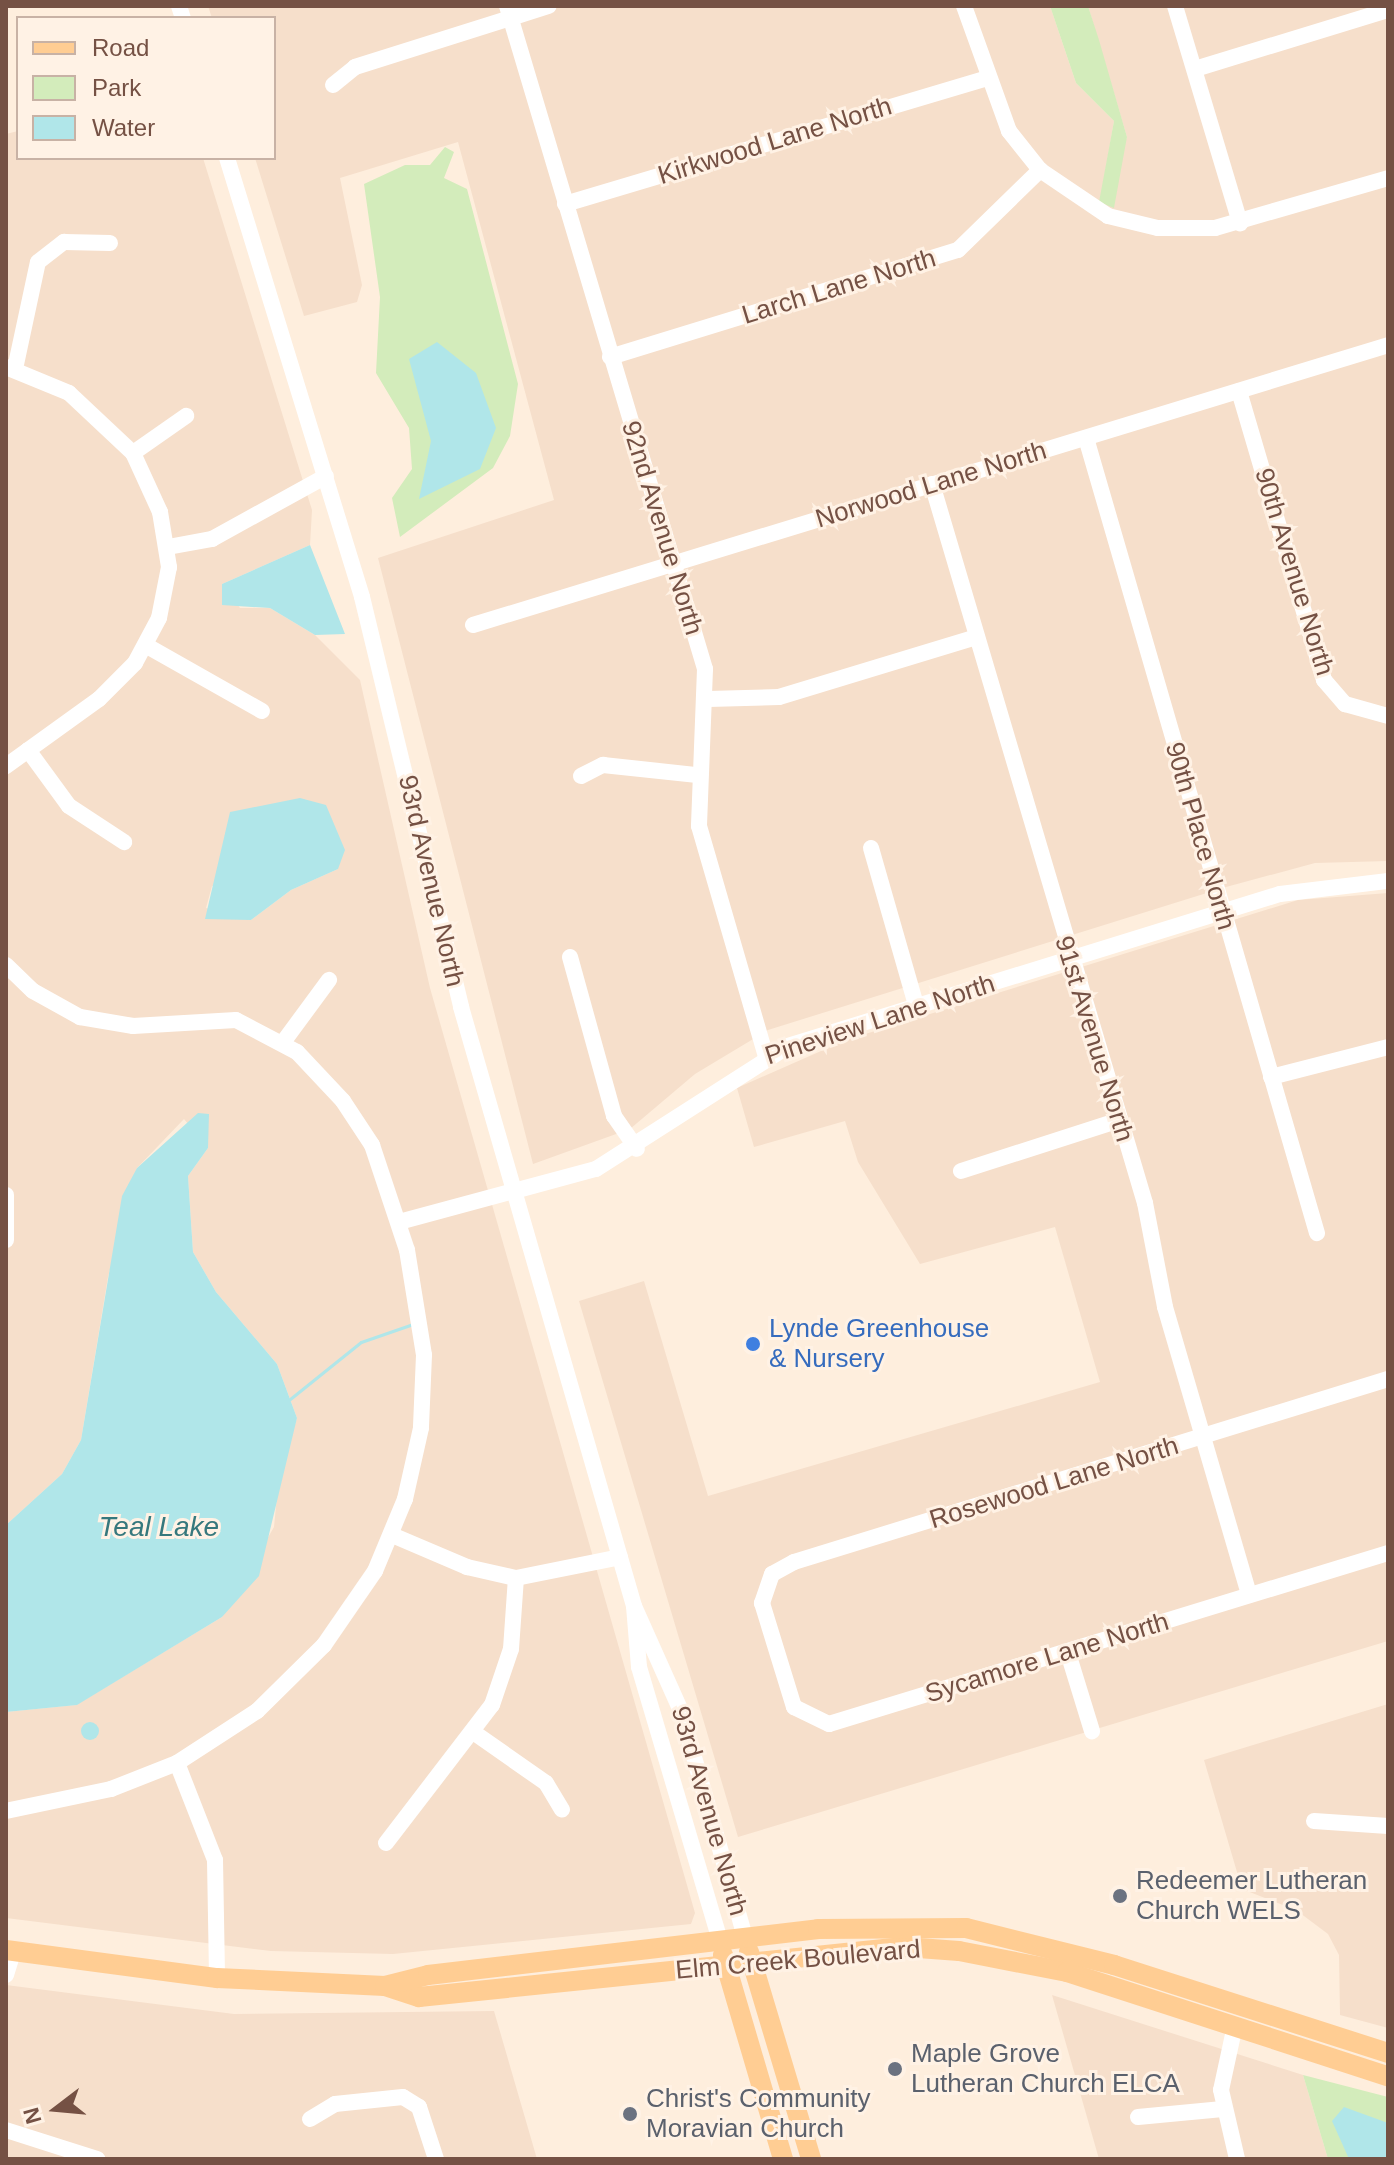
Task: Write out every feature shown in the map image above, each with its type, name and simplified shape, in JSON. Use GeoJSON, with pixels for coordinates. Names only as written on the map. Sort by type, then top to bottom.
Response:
{"type":"FeatureCollection","features":[{"type":"Feature","properties":{"kind":"main road","name":"Elm Creek Boulevard"},"geometry":{"type":"LineString","coordinates":[[385,1986],[428,1975],[721,1943],[818,1929],[966,1928],[1114,1965],[1388,2053]]}},
{"type":"Feature","properties":{"kind":"main road","name":"93rd Avenue North"},"geometry":{"type":"LineString","coordinates":[[746,1940],[811,2159]]}},
{"type":"Feature","properties":{"kind":"main road","name":"93rd Avenue North"},"geometry":{"type":"LineString","coordinates":[[721,1943],[783,2159]]}},
{"type":"Feature","properties":{"kind":"main road","name":"Elm Creek Boulevard"},"geometry":{"type":"LineString","coordinates":[[10,1951],[217,1978],[385,1986],[419,1997],[905,1947],[959,1951],[1067,1972],[1234,2030],[1388,2076]]}},
{"type":"Feature","properties":{"kind":"street"},"geometry":{"type":"LineString","coordinates":[[333,85],[355,67],[509,12],[549,6]]}},
{"type":"Feature","properties":{"kind":"street"},"geometry":{"type":"LineString","coordinates":[[964,6],[985,79],[1009,131],[1040,170],[1094,208],[1130,222],[1190,230],[1240,223],[1388,178]]}},
{"type":"Feature","properties":{"kind":"street"},"geometry":{"type":"LineString","coordinates":[[1175,6],[1240,223]]}},
{"type":"Feature","properties":{"kind":"street"},"geometry":{"type":"LineString","coordinates":[[1195,69],[1388,10]]}},
{"type":"Feature","properties":{"kind":"street","name":"92nd Avenue North"},"geometry":{"type":"LineString","coordinates":[[509,12],[672,563],[708,699],[697,775],[699,826],[766,1056]]}},
{"type":"Feature","properties":{"kind":"street","name":"Kirkwood Lane North"},"geometry":{"type":"LineString","coordinates":[[565,204],[985,79]]}},
{"type":"Feature","properties":{"kind":"street","name":"93rd Avenue North"},"geometry":{"type":"LineString","coordinates":[[228,160],[326,476],[515,1196],[634,1606],[681,1711],[746,1940]]}},
{"type":"Feature","properties":{"kind":"street","name":"Larch Lane North"},"geometry":{"type":"LineString","coordinates":[[610,357],[950,253],[1040,170]]}},
{"type":"Feature","properties":{"kind":"street"},"geometry":{"type":"LineString","coordinates":[[6,766],[108,691],[147,646],[166,593],[168,547],[133,453],[94,411],[11,368],[38,262],[64,242],[110,243]]}},
{"type":"Feature","properties":{"kind":"street","name":"Norwood Lane North"},"geometry":{"type":"LineString","coordinates":[[473,625],[1388,345]]}},
{"type":"Feature","properties":{"kind":"street","name":"90th Avenue North"},"geometry":{"type":"LineString","coordinates":[[1239,391],[1324,680],[1345,704],[1388,716]]}},
{"type":"Feature","properties":{"kind":"street"},"geometry":{"type":"LineString","coordinates":[[133,453],[186,416]]}},
{"type":"Feature","properties":{"kind":"street","name":"90th Place North"},"geometry":{"type":"LineString","coordinates":[[1086,438],[1317,1233]]}},
{"type":"Feature","properties":{"kind":"street"},"geometry":{"type":"LineString","coordinates":[[168,547],[212,539],[326,476]]}},
{"type":"Feature","properties":{"kind":"street","name":"91st Avenue North"},"geometry":{"type":"LineString","coordinates":[[932,484],[1069,959],[1120,1120],[1202,1437],[1249,1595]]}},
{"type":"Feature","properties":{"kind":"street"},"geometry":{"type":"LineString","coordinates":[[708,699],[779,697],[976,637]]}},
{"type":"Feature","properties":{"kind":"street"},"geometry":{"type":"LineString","coordinates":[[147,646],[262,711]]}},
{"type":"Feature","properties":{"kind":"street"},"geometry":{"type":"LineString","coordinates":[[28,750],[69,806],[124,842]]}},
{"type":"Feature","properties":{"kind":"street"},"geometry":{"type":"LineString","coordinates":[[581,776],[603,765],[697,775]]}},
{"type":"Feature","properties":{"kind":"street"},"geometry":{"type":"LineString","coordinates":[[871,848],[916,1005]]}},
{"type":"Feature","properties":{"kind":"street","name":"Pineview Lane North"},"geometry":{"type":"LineString","coordinates":[[399,1222],[515,1196],[637,1149],[766,1056],[916,1005],[1222,912],[1316,886],[1388,881]]}},
{"type":"Feature","properties":{"kind":"street"},"geometry":{"type":"LineString","coordinates":[[570,957],[614,1116],[637,1149]]}},
{"type":"Feature","properties":{"kind":"street"},"geometry":{"type":"LineString","coordinates":[[6,965],[33,991],[80,1017],[133,1026],[236,1020],[284,1041],[357,1121],[399,1222],[419,1307],[424,1392],[414,1465],[392,1535],[353,1608],[292,1680],[177,1763],[100,1792],[6,1811]]}},
{"type":"Feature","properties":{"kind":"street"},"geometry":{"type":"LineString","coordinates":[[284,1041],[329,980]]}},
{"type":"Feature","properties":{"kind":"street"},"geometry":{"type":"LineString","coordinates":[[1271,1077],[1388,1047]]}},
{"type":"Feature","properties":{"kind":"street"},"geometry":{"type":"LineString","coordinates":[[961,1171],[1120,1120]]}},
{"type":"Feature","properties":{"kind":"street"},"geometry":{"type":"LineString","coordinates":[[6,1195],[6,1240]]}},
{"type":"Feature","properties":{"kind":"street","name":"Rosewood Lane North"},"geometry":{"type":"LineString","coordinates":[[766,1624],[764,1588],[784,1566],[1388,1379]]}},
{"type":"Feature","properties":{"kind":"street"},"geometry":{"type":"LineString","coordinates":[[392,1535],[467,1567],[516,1578],[620,1557]]}},
{"type":"Feature","properties":{"kind":"street","name":"Sycamore Lane North"},"geometry":{"type":"LineString","coordinates":[[766,1624],[787,1694],[815,1723],[1068,1653],[1388,1553]]}},
{"type":"Feature","properties":{"kind":"street"},"geometry":{"type":"LineString","coordinates":[[386,1843],[476,1734],[511,1649],[516,1578]]}},
{"type":"Feature","properties":{"kind":"street","name":"93rd Avenue North"},"geometry":{"type":"LineString","coordinates":[[634,1606],[639,1667],[721,1943]]}},
{"type":"Feature","properties":{"kind":"street"},"geometry":{"type":"LineString","coordinates":[[1068,1653],[1092,1731]]}},
{"type":"Feature","properties":{"kind":"street"},"geometry":{"type":"LineString","coordinates":[[476,1734],[546,1783],[562,1810]]}},
{"type":"Feature","properties":{"kind":"street"},"geometry":{"type":"LineString","coordinates":[[177,1763],[215,1860],[217,1978]]}},
{"type":"Feature","properties":{"kind":"street"},"geometry":{"type":"LineString","coordinates":[[1314,1821],[1388,1826]]}},
{"type":"Feature","properties":{"kind":"street"},"geometry":{"type":"LineString","coordinates":[[6,1975],[10,1951]]}},
{"type":"Feature","properties":{"kind":"street"},"geometry":{"type":"LineString","coordinates":[[1234,2030],[1222,2072],[1223,2109],[1237,2159]]}},
{"type":"Feature","properties":{"kind":"street"},"geometry":{"type":"LineString","coordinates":[[310,2119],[335,2104],[403,2097],[419,2107],[436,2159]]}},
{"type":"Feature","properties":{"kind":"street"},"geometry":{"type":"LineString","coordinates":[[1138,2117],[1223,2109]]}},
{"type":"Feature","properties":{"kind":"street"},"geometry":{"type":"LineString","coordinates":[[6,2130],[97,2159]]}},
{"type":"Feature","properties":{"kind":"shaded area"},"geometry":{"type":"Polygon","coordinates":[[[208,6],[1050,6],[1076,83],[1114,121],[1100,201],[1127,137],[1088,6],[1388,6],[1388,861],[1315,863],[1226,887],[768,1030],[695,1074],[630,1129],[533,1164],[378,558],[554,500],[458,142],[340,178],[362,285],[357,302],[304,316],[256,160],[276,160],[276,16],[211,16],[208,6]]]}},
{"type":"Feature","properties":{"kind":"shaded area"},"geometry":{"type":"Polygon","coordinates":[[[16,132],[16,160],[204,160],[312,510],[310,545],[222,584],[240,608],[270,608],[315,635],[360,680],[430,988],[695,1913],[691,1924],[393,1954],[271,1951],[6,1918],[6,1712],[76,1705],[222,1617],[274,1527],[279,1475],[297,1418],[277,1364],[216,1292],[193,1252],[188,1176],[208,1148],[184,1119],[137,1168],[108,1277],[81,1440],[62,1474],[6,1525],[6,134],[16,132]],[[338,869],[212,886],[206,908],[251,920],[291,890],[338,869]]]}},
{"type":"Feature","properties":{"kind":"shaded area"},"geometry":{"type":"Polygon","coordinates":[[[1388,893],[1388,1641],[738,1837],[579,1301],[644,1281],[708,1496],[1100,1382],[1055,1227],[920,1264],[858,1162],[845,1121],[754,1147],[737,1088],[846,1040],[1298,900],[1388,893]]]}},
{"type":"Feature","properties":{"kind":"shaded area"},"geometry":{"type":"Polygon","coordinates":[[[1388,1704],[1388,2028],[1340,2015],[1339,1955],[1328,1934],[1296,1910],[1242,1889],[1204,1760],[1388,1704]]]}},
{"type":"Feature","properties":{"kind":"shaded area"},"geometry":{"type":"Polygon","coordinates":[[[6,1985],[234,2014],[494,2011],[537,2159],[6,2159],[6,1985]]]}},
{"type":"Feature","properties":{"kind":"shaded area"},"geometry":{"type":"Polygon","coordinates":[[[1052,1995],[1303,2075],[1328,2159],[1099,2159],[1052,1995]]]}},
{"type":"Feature","properties":{"kind":"green space"},"geometry":{"type":"Polygon","coordinates":[[[1050,6],[1088,6],[1099,40],[1127,137],[1114,208],[1099,202],[1114,121],[1076,83],[1050,6]]]}},
{"type":"Feature","properties":{"kind":"green space"},"geometry":{"type":"Polygon","coordinates":[[[445,147],[454,152],[444,178],[467,189],[518,384],[510,436],[493,468],[400,537],[392,498],[412,469],[409,428],[376,373],[380,297],[364,184],[405,165],[430,165],[445,147]]]}},
{"type":"Feature","properties":{"kind":"green space"},"geometry":{"type":"Polygon","coordinates":[[[1303,2075],[1388,2097],[1388,2159],[1328,2159],[1303,2075]]]}},
{"type":"Feature","properties":{"kind":"water"},"geometry":{"type":"Polygon","coordinates":[[[437,342],[476,373],[496,428],[480,469],[419,499],[431,441],[409,359],[437,342]]]}},
{"type":"Feature","properties":{"kind":"water"},"geometry":{"type":"Polygon","coordinates":[[[310,545],[345,634],[315,635],[270,608],[222,605],[222,584],[310,545]]]}},
{"type":"Feature","properties":{"kind":"water"},"geometry":{"type":"Polygon","coordinates":[[[300,798],[326,805],[345,850],[338,869],[291,890],[251,920],[205,919],[230,812],[300,798]]]}},
{"type":"Feature","properties":{"kind":"water","name":"Teal Lake"},"geometry":{"type":"Polygon","coordinates":[[[198,1113],[209,1114],[208,1148],[188,1176],[193,1252],[216,1292],[277,1364],[297,1418],[259,1576],[222,1617],[77,1705],[6,1712],[6,1525],[62,1474],[81,1440],[122,1196],[137,1168],[198,1113]]]}},
{"type":"Feature","properties":{"kind":"water"},"geometry":{"type":"Polygon","coordinates":[[[86,1722],[94,1722],[99,1731],[97,1738],[86,1740],[81,1735],[81,1727],[86,1722]]]}},
{"type":"Feature","properties":{"kind":"water"},"geometry":{"type":"Polygon","coordinates":[[[1344,2107],[1388,2123],[1388,2159],[1349,2159],[1332,2121],[1344,2107]]]}},
{"type":"Feature","properties":{"kind":"waterway"},"geometry":{"type":"LineString","coordinates":[[290,1399],[361,1342],[413,1324]]}},
{"type":"Feature","properties":{"kind":"place","name":"Lynde Greenhouse & Nursery"},"geometry":{"type":"Point","coordinates":[753,1344]}},
{"type":"Feature","properties":{"kind":"place","name":"Redeemer Lutheran Church WELS"},"geometry":{"type":"Point","coordinates":[1120,1896]}},
{"type":"Feature","properties":{"kind":"place","name":"Maple Grove Lutheran Church ELCA"},"geometry":{"type":"Point","coordinates":[895,2069]}},
{"type":"Feature","properties":{"kind":"place","name":"Christ's Community Moravian Church"},"geometry":{"type":"Point","coordinates":[630,2114]}}]}
